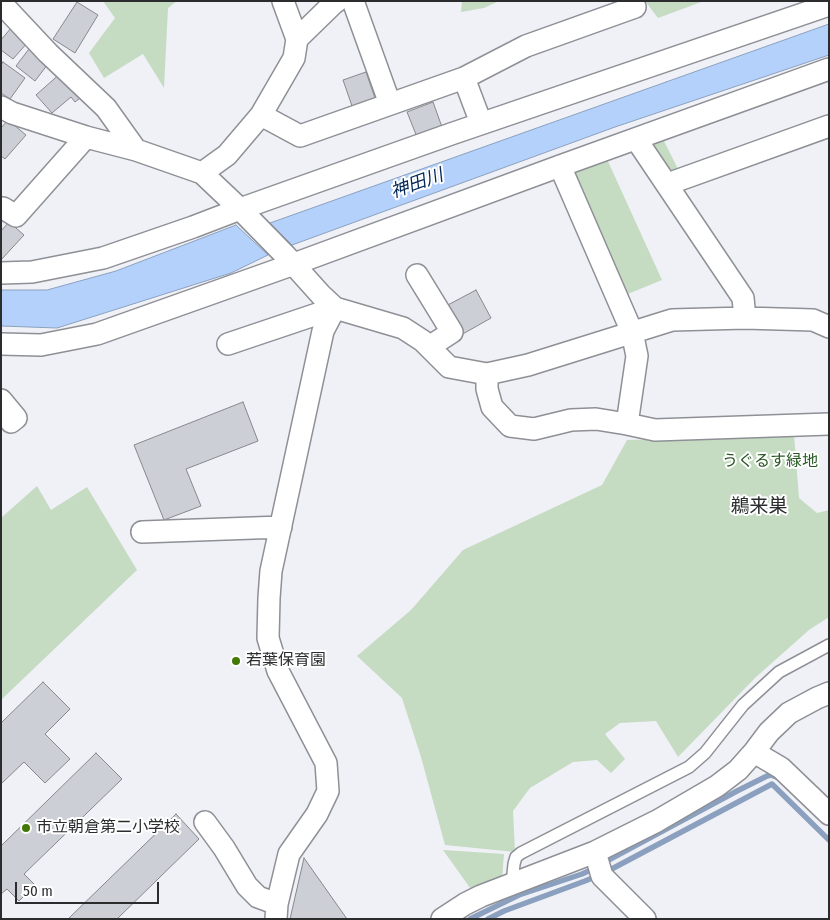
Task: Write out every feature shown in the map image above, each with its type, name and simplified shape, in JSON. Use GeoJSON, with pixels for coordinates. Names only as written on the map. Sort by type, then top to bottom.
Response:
{"type":"FeatureCollection","features":[{"type":"Feature","properties":{"kind":"street"},"geometry":{"type":"LineString","coordinates":[[4,1],[3,5],[48,53],[106,108],[136,150]]}},
{"type":"Feature","properties":{"kind":"street"},"geometry":{"type":"LineString","coordinates":[[202,173],[227,155],[261,115],[294,58],[297,39],[283,1]]}},
{"type":"Feature","properties":{"kind":"street"},"geometry":{"type":"LineString","coordinates":[[297,39],[337,1]]}},
{"type":"Feature","properties":{"kind":"street"},"geometry":{"type":"LineString","coordinates":[[353,1],[390,104]]}},
{"type":"Feature","properties":{"kind":"street"},"geometry":{"type":"LineString","coordinates":[[1,273],[32,272],[103,258],[243,212],[481,123],[829,5]]}},
{"type":"Feature","properties":{"kind":"street"},"geometry":{"type":"LineString","coordinates":[[261,115],[300,136],[464,78],[526,46],[635,7]]}},
{"type":"Feature","properties":{"kind":"street"},"geometry":{"type":"LineString","coordinates":[[1,344],[41,345],[97,334],[290,260],[560,166],[829,69]]}},
{"type":"Feature","properties":{"kind":"street"},"geometry":{"type":"LineString","coordinates":[[464,78],[481,123]]}},
{"type":"Feature","properties":{"kind":"street"},"geometry":{"type":"LineString","coordinates":[[1,107],[12,113],[86,137],[136,150],[202,173],[290,260],[334,308],[403,328],[423,341],[449,367],[487,374],[528,365],[672,320],[744,318],[813,320],[829,327]]}},
{"type":"Feature","properties":{"kind":"street"},"geometry":{"type":"LineString","coordinates":[[669,188],[676,181],[829,126]]}},
{"type":"Feature","properties":{"kind":"street"},"geometry":{"type":"LineString","coordinates":[[3,208],[16,216],[86,137]]}},
{"type":"Feature","properties":{"kind":"street"},"geometry":{"type":"LineString","coordinates":[[636,139],[743,298],[744,318]]}},
{"type":"Feature","properties":{"kind":"street"},"geometry":{"type":"LineString","coordinates":[[560,166],[632,332],[637,356],[627,424]]}},
{"type":"Feature","properties":{"kind":"street"},"geometry":{"type":"LineString","coordinates":[[417,275],[452,332],[429,347]]}},
{"type":"Feature","properties":{"kind":"street"},"geometry":{"type":"LineString","coordinates":[[228,344],[334,308]]}},
{"type":"Feature","properties":{"kind":"street"},"geometry":{"type":"LineString","coordinates":[[205,822],[224,848],[247,886],[276,911],[289,854],[317,814],[328,791],[326,763],[278,671],[268,638],[271,571],[323,331],[334,308]]}},
{"type":"Feature","properties":{"kind":"street"},"geometry":{"type":"LineString","coordinates":[[487,374],[487,389],[492,408],[510,426],[534,429],[571,420],[587,419],[655,430],[829,424]]}},
{"type":"Feature","properties":{"kind":"street"},"geometry":{"type":"LineString","coordinates":[[1,400],[16,418],[10,422]]}},
{"type":"Feature","properties":{"kind":"street"},"geometry":{"type":"LineString","coordinates":[[142,532],[280,527]]}},
{"type":"Feature","properties":{"kind":"street"},"geometry":{"type":"LineString","coordinates":[[442,919],[473,900],[595,852],[657,821],[717,786],[738,770],[769,732],[789,714],[829,693]]}},
{"type":"Feature","properties":{"kind":"street"},"geometry":{"type":"LineString","coordinates":[[754,752],[781,768],[829,814]]}},
{"type":"Feature","properties":{"kind":"street"},"geometry":{"type":"LineString","coordinates":[[595,852],[602,876],[646,919]]}},
{"type":"Feature","properties":{"kind":"lane"},"geometry":{"type":"LineString","coordinates":[[512,884],[514,864],[516,857],[521,852],[689,767],[721,734],[742,705],[779,672],[829,644]]}},
{"type":"Feature","properties":{"kind":"green space"},"geometry":{"type":"Polygon","coordinates":[[[103,1],[177,1],[168,8],[164,88],[143,54],[104,78],[89,53],[115,18],[103,1]]]}},
{"type":"Feature","properties":{"kind":"green space"},"geometry":{"type":"Polygon","coordinates":[[[462,1],[499,1],[484,8],[461,12],[462,1]]]}},
{"type":"Feature","properties":{"kind":"green space"},"geometry":{"type":"Polygon","coordinates":[[[645,1],[704,1],[658,18],[645,1]]]}},
{"type":"Feature","properties":{"kind":"green space"},"geometry":{"type":"Polygon","coordinates":[[[661,135],[680,173],[669,180],[642,142],[661,135]]]}},
{"type":"Feature","properties":{"kind":"green space"},"geometry":{"type":"Polygon","coordinates":[[[606,157],[662,280],[623,296],[568,171],[606,157]]]}},
{"type":"Feature","properties":{"kind":"green space","name":"うぐるす緑地"},"geometry":{"type":"Polygon","coordinates":[[[794,435],[799,498],[817,513],[829,510],[829,617],[809,630],[756,677],[678,757],[656,721],[620,723],[605,734],[625,759],[611,773],[597,760],[573,762],[530,788],[513,811],[515,852],[445,845],[421,757],[402,698],[357,656],[411,610],[463,550],[602,485],[627,440],[794,435]]]}},
{"type":"Feature","properties":{"kind":"green space"},"geometry":{"type":"Polygon","coordinates":[[[37,486],[51,510],[87,487],[137,570],[1,700],[1,518],[37,486]]]}},
{"type":"Feature","properties":{"kind":"green space"},"geometry":{"type":"Polygon","coordinates":[[[443,850],[504,854],[502,880],[473,892],[443,850]]]}},
{"type":"Feature","properties":{"kind":"water","name":"神田川"},"geometry":{"type":"Polygon","coordinates":[[[829,24],[829,55],[615,127],[292,245],[270,223],[829,24]]]}},
{"type":"Feature","properties":{"kind":"water"},"geometry":{"type":"Polygon","coordinates":[[[236,225],[268,255],[231,273],[57,328],[1,326],[1,290],[47,290],[116,271],[236,225]]]}},
{"type":"Feature","properties":{"kind":"building"},"geometry":{"type":"Polygon","coordinates":[[[77,2],[98,15],[75,53],[53,39],[77,2]]]}},
{"type":"Feature","properties":{"kind":"building"},"geometry":{"type":"Polygon","coordinates":[[[11,28],[28,42],[13,59],[1,50],[1,40],[11,28]]]}},
{"type":"Feature","properties":{"kind":"building"},"geometry":{"type":"Polygon","coordinates":[[[32,45],[51,60],[35,81],[16,66],[32,45]]]}},
{"type":"Feature","properties":{"kind":"building"},"geometry":{"type":"Polygon","coordinates":[[[3,62],[25,78],[10,99],[1,93],[1,65],[3,62]]]}},
{"type":"Feature","properties":{"kind":"building"},"geometry":{"type":"Polygon","coordinates":[[[62,72],[83,96],[75,102],[71,97],[52,113],[36,95],[62,72]]]}},
{"type":"Feature","properties":{"kind":"building"},"geometry":{"type":"Polygon","coordinates":[[[366,72],[375,98],[352,106],[343,80],[366,72]]]}},
{"type":"Feature","properties":{"kind":"building"},"geometry":{"type":"Polygon","coordinates":[[[433,102],[442,127],[417,137],[407,112],[433,102]]]}},
{"type":"Feature","properties":{"kind":"building"},"geometry":{"type":"Polygon","coordinates":[[[8,120],[26,135],[5,159],[1,156],[1,128],[8,120]]]}},
{"type":"Feature","properties":{"kind":"building"},"geometry":{"type":"Polygon","coordinates":[[[9,222],[24,235],[1,260],[1,231],[9,222]]]}},
{"type":"Feature","properties":{"kind":"building"},"geometry":{"type":"Polygon","coordinates":[[[476,290],[491,318],[461,335],[446,306],[476,290]]]}},
{"type":"Feature","properties":{"kind":"building"},"geometry":{"type":"Polygon","coordinates":[[[243,402],[258,441],[186,469],[201,506],[164,520],[134,445],[243,402]]]}},
{"type":"Feature","properties":{"kind":"building"},"geometry":{"type":"Polygon","coordinates":[[[43,682],[70,709],[45,734],[70,759],[45,783],[24,762],[1,784],[1,723],[43,682]]]}},
{"type":"Feature","properties":{"kind":"building"},"geometry":{"type":"Polygon","coordinates":[[[96,753],[122,779],[24,874],[35,885],[19,901],[7,889],[1,894],[1,846],[96,753]]]}},
{"type":"Feature","properties":{"kind":"building"},"geometry":{"type":"Polygon","coordinates":[[[176,814],[199,839],[117,919],[68,919],[176,814]]]}},
{"type":"Feature","properties":{"kind":"building"},"geometry":{"type":"Polygon","coordinates":[[[304,858],[347,919],[290,919],[304,858]]]}},
{"type":"Feature","properties":{"kind":"waterway"},"geometry":{"type":"LineString","coordinates":[[603,863],[767,776],[771,775],[779,778]]}},
{"type":"Feature","properties":{"kind":"waterway"},"geometry":{"type":"LineString","coordinates":[[606,872],[772,784],[829,840]]}},
{"type":"Feature","properties":{"kind":"waterway"},"geometry":{"type":"LineString","coordinates":[[470,919],[519,895],[595,868]]}},
{"type":"Feature","properties":{"kind":"waterway"},"geometry":{"type":"LineString","coordinates":[[488,919],[504,911],[597,876]]}},
{"type":"Feature","properties":{"kind":"place","name":"若葉保育園"},"geometry":{"type":"Point","coordinates":[236,661]}},
{"type":"Feature","properties":{"kind":"place","name":"市立朝倉第二小学校"},"geometry":{"type":"Point","coordinates":[26,828]}},
{"type":"Feature","properties":{"kind":"district","name":"鵜来巣"},"geometry":{"type":"Point","coordinates":[759,507]}}]}
